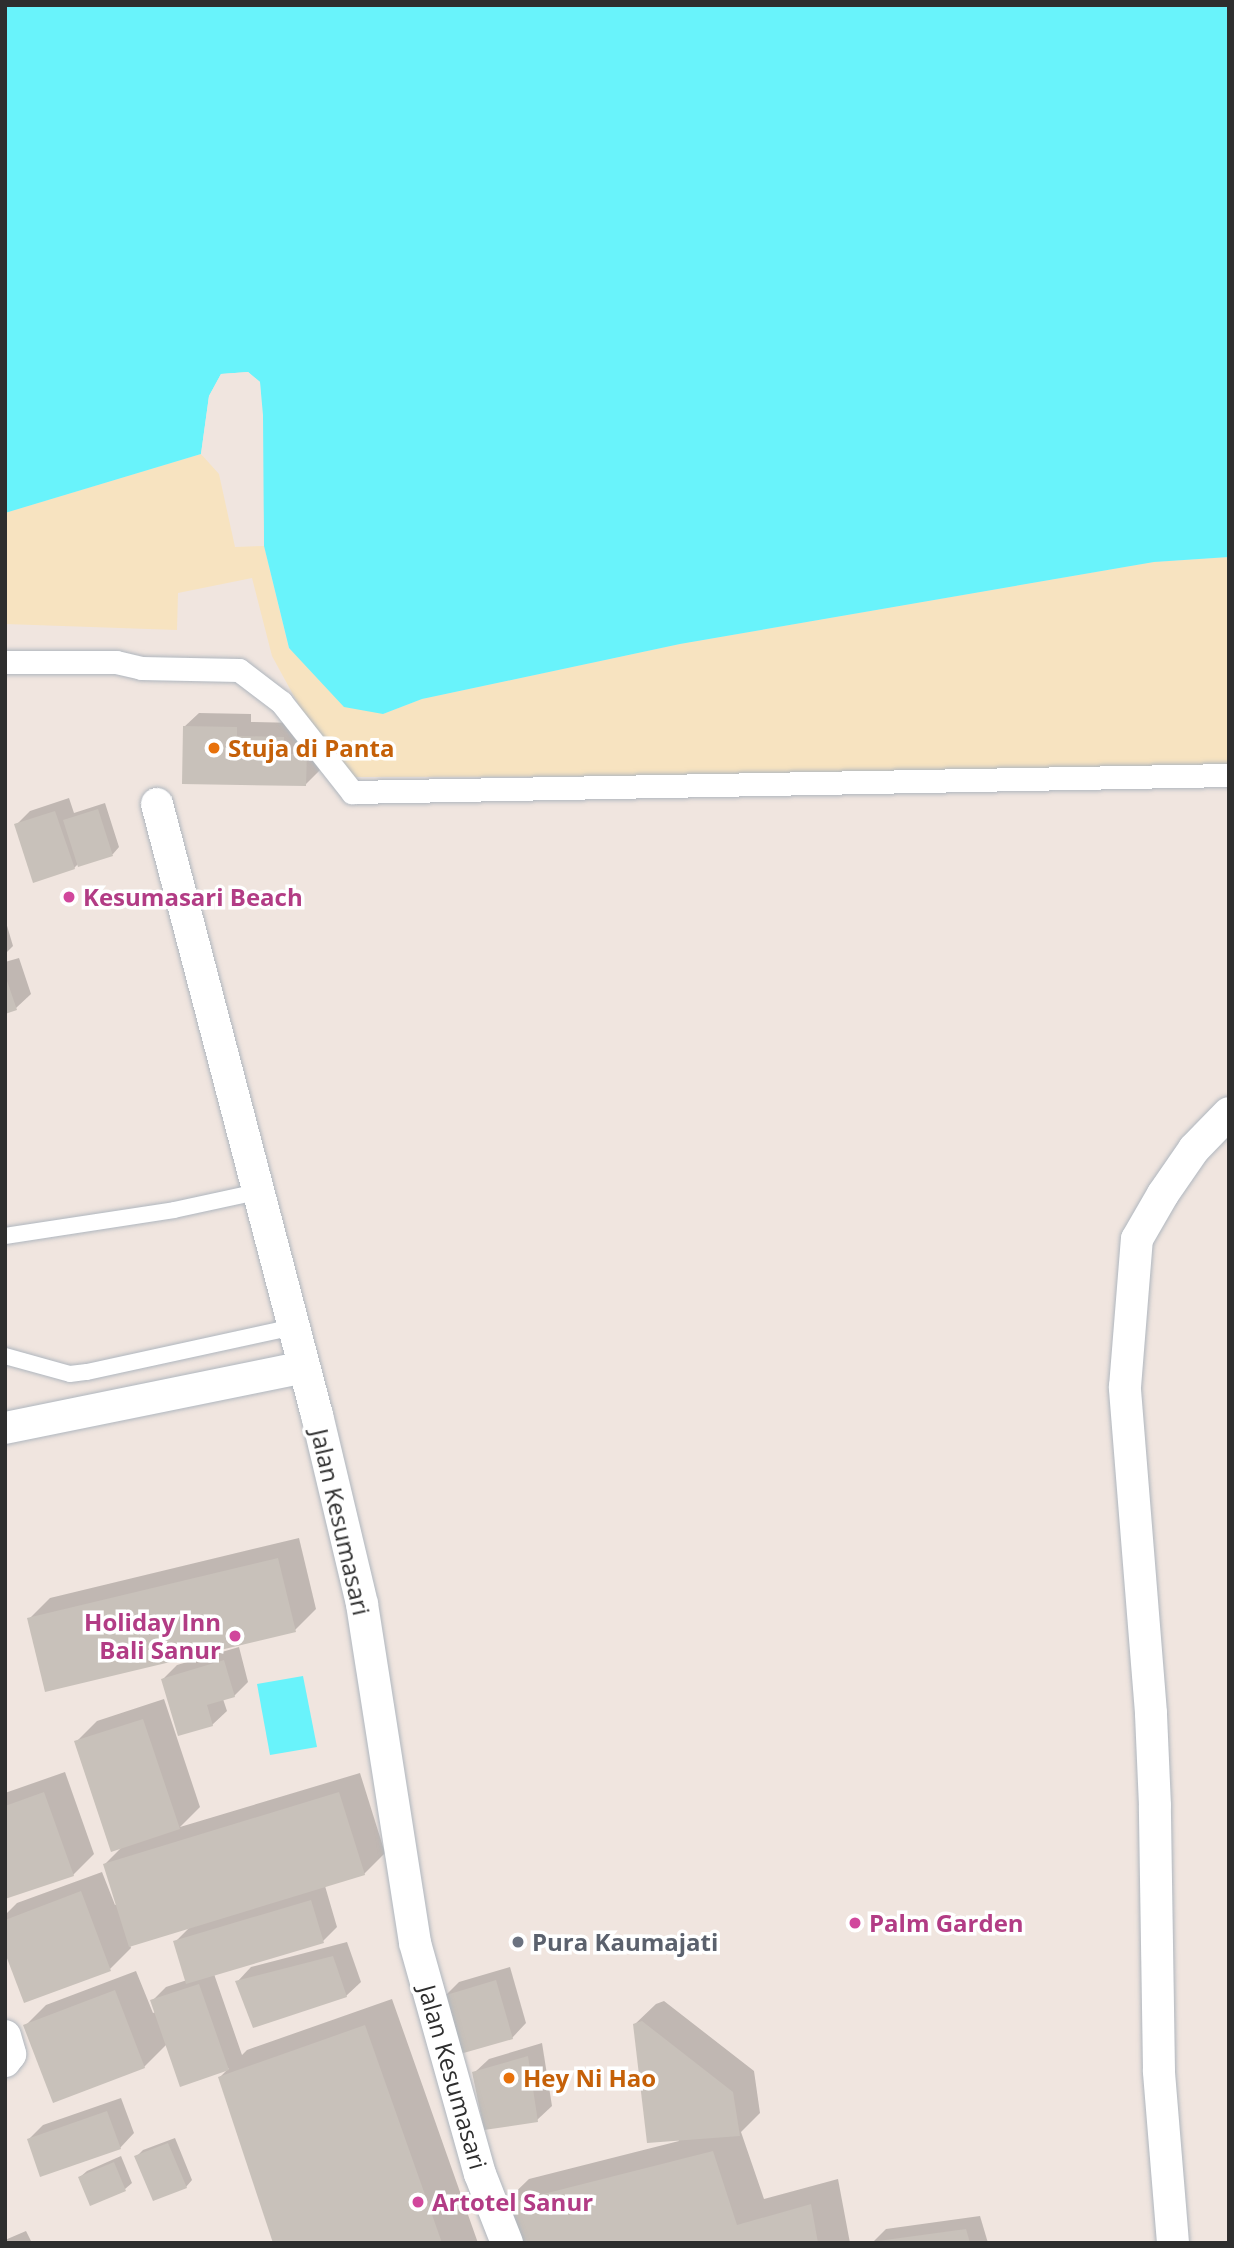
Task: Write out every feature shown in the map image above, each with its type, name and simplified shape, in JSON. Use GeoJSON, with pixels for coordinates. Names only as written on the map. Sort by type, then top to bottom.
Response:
{"type":"FeatureCollection","features":[{"type":"Feature","properties":{"kind":"street"},"geometry":{"type":"LineString","coordinates":[[5,662],[116,662],[141,668],[239,670],[281,702],[352,792],[1229,775]]}},
{"type":"Feature","properties":{"kind":"street","name":"Jalan Kesumasari"},"geometry":{"type":"LineString","coordinates":[[157,804],[294,1327],[362,1604],[415,1943],[480,2174],[507,2243]]}},
{"type":"Feature","properties":{"kind":"street"},"geometry":{"type":"LineString","coordinates":[[1174,2243],[1158,2071],[1155,1806],[1151,1713],[1125,1387],[1138,1239],[1163,1194],[1194,1149],[1229,1113]]}},
{"type":"Feature","properties":{"kind":"street"},"geometry":{"type":"LineString","coordinates":[[5,1428],[304,1367]]}},
{"type":"Feature","properties":{"kind":"street"},"geometry":{"type":"LineString","coordinates":[[5,2036],[10,2054],[5,2061]]}},
{"type":"Feature","properties":{"kind":"lane"},"geometry":{"type":"LineString","coordinates":[[5,1236],[174,1210],[257,1192]]}},
{"type":"Feature","properties":{"kind":"lane"},"geometry":{"type":"LineString","coordinates":[[5,1356],[70,1374],[294,1327]]}},
{"type":"Feature","properties":{"kind":"sand"},"geometry":{"type":"Polygon","coordinates":[[[201,454],[219,474],[235,547],[264,546],[289,649],[383,714],[422,699],[680,644],[1154,562],[1229,557],[1229,775],[349,777],[314,733],[272,656],[252,578],[178,593],[177,630],[5,624],[5,513],[201,454]]]}},
{"type":"Feature","properties":{"kind":"water"},"geometry":{"type":"Polygon","coordinates":[[[5,5],[1229,5],[1229,557],[1154,562],[680,644],[422,699],[383,714],[344,707],[289,648],[264,546],[260,382],[248,372],[221,374],[209,396],[201,454],[5,513],[5,5]]]}},
{"type":"Feature","properties":{"kind":"water"},"geometry":{"type":"Polygon","coordinates":[[[303,1676],[317,1747],[270,1755],[257,1684],[303,1676]]]}},
{"type":"Feature","properties":{"kind":"pier"},"geometry":{"type":"Polygon","coordinates":[[[248,372],[260,382],[263,415],[264,546],[260,546],[257,384],[247,375],[223,377],[212,397],[203,456],[201,454],[209,396],[221,374],[248,372]]]}},
{"type":"Feature","properties":{"kind":"building"},"geometry":{"type":"Polygon","coordinates":[[[183,726],[237,727],[237,736],[284,737],[284,754],[307,754],[306,786],[182,784],[183,726]]]}},
{"type":"Feature","properties":{"kind":"building"},"geometry":{"type":"Polygon","coordinates":[[[98,809],[113,856],[78,867],[63,820],[98,809]]]}},
{"type":"Feature","properties":{"kind":"building"},"geometry":{"type":"Polygon","coordinates":[[[55,811],[75,869],[33,883],[14,824],[55,811]]]}},
{"type":"Feature","properties":{"kind":"building"},"geometry":{"type":"Polygon","coordinates":[[[5,975],[17,1010],[5,1014],[5,975]]]}},
{"type":"Feature","properties":{"kind":"building"},"geometry":{"type":"Polygon","coordinates":[[[278,1558],[296,1632],[45,1692],[27,1618],[278,1558]]]}},
{"type":"Feature","properties":{"kind":"building"},"geometry":{"type":"Polygon","coordinates":[[[224,1660],[235,1697],[207,1705],[213,1726],[178,1736],[161,1679],[224,1660]]]}},
{"type":"Feature","properties":{"kind":"building"},"geometry":{"type":"Polygon","coordinates":[[[143,1719],[180,1829],[111,1852],[74,1741],[143,1719]]]}},
{"type":"Feature","properties":{"kind":"building"},"geometry":{"type":"Polygon","coordinates":[[[44,1792],[74,1876],[5,1899],[5,1806],[44,1792]]]}},
{"type":"Feature","properties":{"kind":"building"},"geometry":{"type":"Polygon","coordinates":[[[339,1792],[365,1875],[129,1947],[103,1864],[339,1792]]]}},
{"type":"Feature","properties":{"kind":"building"},"geometry":{"type":"Polygon","coordinates":[[[81,1891],[111,1971],[24,2003],[5,1953],[5,1920],[81,1891]]]}},
{"type":"Feature","properties":{"kind":"building"},"geometry":{"type":"Polygon","coordinates":[[[311,1900],[324,1943],[186,1984],[173,1941],[311,1900]]]}},
{"type":"Feature","properties":{"kind":"building"},"geometry":{"type":"Polygon","coordinates":[[[333,1956],[347,1997],[253,2028],[235,1981],[333,1956]]]}},
{"type":"Feature","properties":{"kind":"building"},"geometry":{"type":"Polygon","coordinates":[[[496,1980],[513,2039],[460,2054],[443,1996],[496,1980]]]}},
{"type":"Feature","properties":{"kind":"building"},"geometry":{"type":"Polygon","coordinates":[[[199,1984],[229,2070],[180,2087],[150,2000],[199,1984]]]}},
{"type":"Feature","properties":{"kind":"building"},"geometry":{"type":"Polygon","coordinates":[[[115,1990],[145,2068],[53,2103],[23,2025],[115,1990]]]}},
{"type":"Feature","properties":{"kind":"building"},"geometry":{"type":"Polygon","coordinates":[[[642,2021],[733,2092],[740,2136],[647,2143],[633,2024],[642,2021]]]}},
{"type":"Feature","properties":{"kind":"building"},"geometry":{"type":"Polygon","coordinates":[[[365,2025],[442,2243],[273,2243],[218,2077],[365,2025]]]}},
{"type":"Feature","properties":{"kind":"building"},"geometry":{"type":"Polygon","coordinates":[[[528,2056],[538,2122],[484,2130],[472,2072],[528,2056]]]}},
{"type":"Feature","properties":{"kind":"building"},"geometry":{"type":"Polygon","coordinates":[[[107,2111],[121,2149],[40,2177],[27,2139],[107,2111]]]}},
{"type":"Feature","properties":{"kind":"building"},"geometry":{"type":"Polygon","coordinates":[[[168,2143],[187,2188],[153,2201],[134,2156],[168,2143]]]}},
{"type":"Feature","properties":{"kind":"building"},"geometry":{"type":"Polygon","coordinates":[[[713,2151],[737,2225],[811,2204],[818,2243],[512,2243],[500,2205],[713,2151]]]}},
{"type":"Feature","properties":{"kind":"building"},"geometry":{"type":"Polygon","coordinates":[[[114,2162],[126,2191],[90,2206],[78,2177],[114,2162]]]}},
{"type":"Feature","properties":{"kind":"building"},"geometry":{"type":"Polygon","coordinates":[[[966,2229],[970,2243],[878,2241],[966,2229]]]}},
{"type":"Feature","properties":{"kind":"place","name":"Stuja di Panta"},"geometry":{"type":"Point","coordinates":[214,748]}},
{"type":"Feature","properties":{"kind":"place","name":"Kesumasari Beach"},"geometry":{"type":"Point","coordinates":[69,897]}},
{"type":"Feature","properties":{"kind":"place","name":"Holiday Inn Bali Sanur"},"geometry":{"type":"Point","coordinates":[235,1636]}},
{"type":"Feature","properties":{"kind":"place","name":"Palm Garden"},"geometry":{"type":"Point","coordinates":[855,1923]}},
{"type":"Feature","properties":{"kind":"place","name":"Pura Kaumajati"},"geometry":{"type":"Point","coordinates":[518,1942]}},
{"type":"Feature","properties":{"kind":"place","name":"Hey Ni Hao"},"geometry":{"type":"Point","coordinates":[509,2078]}},
{"type":"Feature","properties":{"kind":"place","name":"Artotel Sanur"},"geometry":{"type":"Point","coordinates":[418,2202]}}]}
